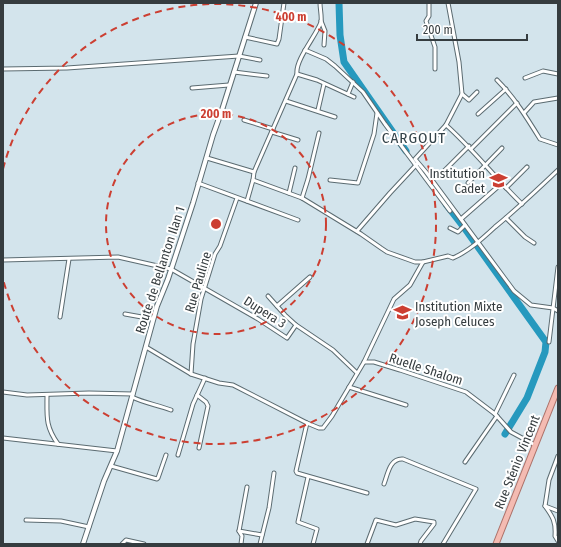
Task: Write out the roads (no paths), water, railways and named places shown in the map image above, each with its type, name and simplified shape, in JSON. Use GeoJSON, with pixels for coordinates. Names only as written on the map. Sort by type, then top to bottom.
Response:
{"type":"FeatureCollection","features":[{"type":"Feature","properties":{"kind":"main road","name":"Rue Sténio Vincent"},"geometry":{"type":"LineString","coordinates":[[496,544],[558,388]]}},
{"type":"Feature","properties":{"kind":"street","name":"Route de Bellanton Ilan 1"},"geometry":{"type":"LineString","coordinates":[[83,544],[117,451],[153,319],[193,203],[213,135],[256,3]]}},
{"type":"Feature","properties":{"kind":"street"},"geometry":{"type":"LineString","coordinates":[[245,37],[277,44],[284,3]]}},
{"type":"Feature","properties":{"kind":"street"},"geometry":{"type":"LineString","coordinates":[[320,3],[321,21],[325,31],[324,45]]}},
{"type":"Feature","properties":{"kind":"street"},"geometry":{"type":"LineString","coordinates":[[429,3],[429,16],[426,21],[435,47],[435,69]]}},
{"type":"Feature","properties":{"kind":"street"},"geometry":{"type":"LineString","coordinates":[[418,164],[415,159],[446,125],[462,94],[459,62],[448,3]]}},
{"type":"Feature","properties":{"kind":"street"},"geometry":{"type":"LineString","coordinates":[[247,201],[254,172],[286,101],[297,74],[296,70],[321,21]]}},
{"type":"Feature","properties":{"kind":"street"},"geometry":{"type":"LineString","coordinates":[[305,50],[326,59],[363,92],[377,113],[461,219],[476,244],[514,291],[531,305],[553,308],[558,311]]}},
{"type":"Feature","properties":{"kind":"street"},"geometry":{"type":"LineString","coordinates":[[3,69],[73,68],[239,56],[260,60]]}},
{"type":"Feature","properties":{"kind":"street"},"geometry":{"type":"LineString","coordinates":[[525,78],[543,71],[558,74]]}},
{"type":"Feature","properties":{"kind":"street"},"geometry":{"type":"LineString","coordinates":[[234,72],[267,76]]}},
{"type":"Feature","properties":{"kind":"street"},"geometry":{"type":"LineString","coordinates":[[297,74],[354,96]]}},
{"type":"Feature","properties":{"kind":"street"},"geometry":{"type":"LineString","coordinates":[[497,80],[517,103],[540,139],[558,145]]}},
{"type":"Feature","properties":{"kind":"street"},"geometry":{"type":"LineString","coordinates":[[348,94],[353,82]]}},
{"type":"Feature","properties":{"kind":"street"},"geometry":{"type":"LineString","coordinates":[[318,110],[324,84]]}},
{"type":"Feature","properties":{"kind":"street"},"geometry":{"type":"LineString","coordinates":[[192,88],[229,85]]}},
{"type":"Feature","properties":{"kind":"street"},"geometry":{"type":"LineString","coordinates":[[478,114],[506,89]]}},
{"type":"Feature","properties":{"kind":"street"},"geometry":{"type":"LineString","coordinates":[[462,94],[469,100],[477,92]]}},
{"type":"Feature","properties":{"kind":"street"},"geometry":{"type":"LineString","coordinates":[[524,113],[534,102],[558,98]]}},
{"type":"Feature","properties":{"kind":"street"},"geometry":{"type":"LineString","coordinates":[[286,101],[318,110],[335,117]]}},
{"type":"Feature","properties":{"kind":"street"},"geometry":{"type":"LineString","coordinates":[[445,170],[517,103]]}},
{"type":"Feature","properties":{"kind":"street"},"geometry":{"type":"LineString","coordinates":[[330,180],[358,183],[374,134],[377,113]]}},
{"type":"Feature","properties":{"kind":"street"},"geometry":{"type":"LineString","coordinates":[[244,120],[298,140]]}},
{"type":"Feature","properties":{"kind":"street"},"geometry":{"type":"LineString","coordinates":[[446,125],[470,148],[501,184],[522,204]]}},
{"type":"Feature","properties":{"kind":"street"},"geometry":{"type":"LineString","coordinates":[[302,198],[319,134]]}},
{"type":"Feature","properties":{"kind":"street"},"geometry":{"type":"LineString","coordinates":[[468,183],[502,148]]}},
{"type":"Feature","properties":{"kind":"street"},"geometry":{"type":"LineString","coordinates":[[207,158],[254,172]]}},
{"type":"Feature","properties":{"kind":"street"},"geometry":{"type":"LineString","coordinates":[[357,231],[418,164]]}},
{"type":"Feature","properties":{"kind":"street"},"geometry":{"type":"LineString","coordinates":[[506,188],[527,167]]}},
{"type":"Feature","properties":{"kind":"street"},"geometry":{"type":"LineString","coordinates":[[289,193],[295,168]]}},
{"type":"Feature","properties":{"kind":"street"},"geometry":{"type":"LineString","coordinates":[[253,180],[302,198],[357,231],[381,248],[415,262],[423,262],[448,256],[453,258],[463,254],[522,204],[558,170]]}},
{"type":"Feature","properties":{"kind":"street"},"geometry":{"type":"LineString","coordinates":[[425,173],[450,211]]}},
{"type":"Feature","properties":{"kind":"street"},"geometry":{"type":"LineString","coordinates":[[198,184],[298,220]]}},
{"type":"Feature","properties":{"kind":"street"},"geometry":{"type":"LineString","coordinates":[[461,219],[501,184]]}},
{"type":"Feature","properties":{"kind":"street","name":"Rue Pauline"},"geometry":{"type":"LineString","coordinates":[[191,374],[195,327],[204,287],[237,198]]}},
{"type":"Feature","properties":{"kind":"street"},"geometry":{"type":"LineString","coordinates":[[506,218],[525,237],[534,243]]}},
{"type":"Feature","properties":{"kind":"street"},"geometry":{"type":"LineString","coordinates":[[450,228],[458,232],[464,226]]}},
{"type":"Feature","properties":{"kind":"street","name":"Dupera 3"},"geometry":{"type":"LineString","coordinates":[[3,260],[118,257],[171,269],[258,319],[286,338],[296,325],[333,350],[357,373]]}},
{"type":"Feature","properties":{"kind":"street"},"geometry":{"type":"LineString","coordinates":[[60,317],[69,258]]}},
{"type":"Feature","properties":{"kind":"street"},"geometry":{"type":"LineString","coordinates":[[146,347],[191,374],[219,383],[233,385],[307,424],[323,428],[332,416],[364,362],[394,299],[410,285],[423,262]]}},
{"type":"Feature","properties":{"kind":"street"},"geometry":{"type":"LineString","coordinates":[[549,342],[558,267]]}},
{"type":"Feature","properties":{"kind":"street"},"geometry":{"type":"LineString","coordinates":[[277,306],[310,277]]}},
{"type":"Feature","properties":{"kind":"street"},"geometry":{"type":"LineString","coordinates":[[268,296],[296,325]]}},
{"type":"Feature","properties":{"kind":"street"},"geometry":{"type":"LineString","coordinates":[[125,314],[153,319]]}},
{"type":"Feature","properties":{"kind":"street","name":"Ruelle Shalom"},"geometry":{"type":"LineString","coordinates":[[364,362],[374,362],[466,392],[496,415],[508,429],[535,445]]}},
{"type":"Feature","properties":{"kind":"street"},"geometry":{"type":"LineString","coordinates":[[465,462],[496,415],[514,376]]}},
{"type":"Feature","properties":{"kind":"street"},"geometry":{"type":"LineString","coordinates":[[178,455],[193,404],[205,378]]}},
{"type":"Feature","properties":{"kind":"street"},"geometry":{"type":"LineString","coordinates":[[349,387],[406,405]]}},
{"type":"Feature","properties":{"kind":"street"},"geometry":{"type":"LineString","coordinates":[[3,392],[27,395],[89,393],[132,396],[143,402],[156,404],[171,410]]}},
{"type":"Feature","properties":{"kind":"street"},"geometry":{"type":"LineString","coordinates":[[47,395],[48,428],[58,444]]}},
{"type":"Feature","properties":{"kind":"street"},"geometry":{"type":"LineString","coordinates":[[198,395],[206,402],[208,406],[199,448]]}},
{"type":"Feature","properties":{"kind":"street"},"geometry":{"type":"LineString","coordinates":[[307,424],[296,471],[297,473],[367,493]]}},
{"type":"Feature","properties":{"kind":"street"},"geometry":{"type":"LineString","coordinates":[[3,438],[117,451]]}},
{"type":"Feature","properties":{"kind":"street"},"geometry":{"type":"LineString","coordinates":[[111,466],[157,479],[166,455]]}},
{"type":"Feature","properties":{"kind":"street"},"geometry":{"type":"LineString","coordinates":[[558,456],[549,480],[545,506],[557,524],[555,536],[558,541]]}},
{"type":"Feature","properties":{"kind":"street"},"geometry":{"type":"LineString","coordinates":[[384,484],[390,466],[397,459],[403,458],[476,488],[443,544]]}},
{"type":"Feature","properties":{"kind":"street"},"geometry":{"type":"LineString","coordinates":[[260,544],[269,508],[274,473]]}},
{"type":"Feature","properties":{"kind":"street"},"geometry":{"type":"LineString","coordinates":[[308,477],[298,522],[316,527],[317,529],[313,544]]}},
{"type":"Feature","properties":{"kind":"street"},"geometry":{"type":"LineString","coordinates":[[241,544],[242,536],[239,531],[247,487]]}},
{"type":"Feature","properties":{"kind":"street"},"geometry":{"type":"LineString","coordinates":[[545,506],[558,511]]}},
{"type":"Feature","properties":{"kind":"street"},"geometry":{"type":"LineString","coordinates":[[366,544],[376,520],[396,525],[415,519],[433,522],[434,524],[420,541],[420,544]]}},
{"type":"Feature","properties":{"kind":"street"},"geometry":{"type":"LineString","coordinates":[[26,520],[61,521],[89,527]]}},
{"type":"Feature","properties":{"kind":"street"},"geometry":{"type":"LineString","coordinates":[[239,531],[262,535]]}},
{"type":"Feature","properties":{"kind":"street"},"geometry":{"type":"LineString","coordinates":[[122,544],[126,540],[144,544]]}},
{"type":"Feature","properties":{"kind":"waterway"},"geometry":{"type":"LineString","coordinates":[[339,3],[340,35],[344,62],[406,151]]}},
{"type":"Feature","properties":{"kind":"waterway"},"geometry":{"type":"LineString","coordinates":[[446,204],[546,342],[545,352],[527,398],[505,434]]}},
{"type":"Feature","properties":{"kind":"place","name":"Institution Cadet"},"geometry":{"type":"Point","coordinates":[498,180]}},
{"type":"Feature","properties":{"kind":"place","name":"Institution Mixte Joseph Celuces"},"geometry":{"type":"Point","coordinates":[402,313]}},
{"type":"Feature","properties":{"kind":"district","name":"CARGOUT"},"geometry":{"type":"Point","coordinates":[414,138]}}]}
